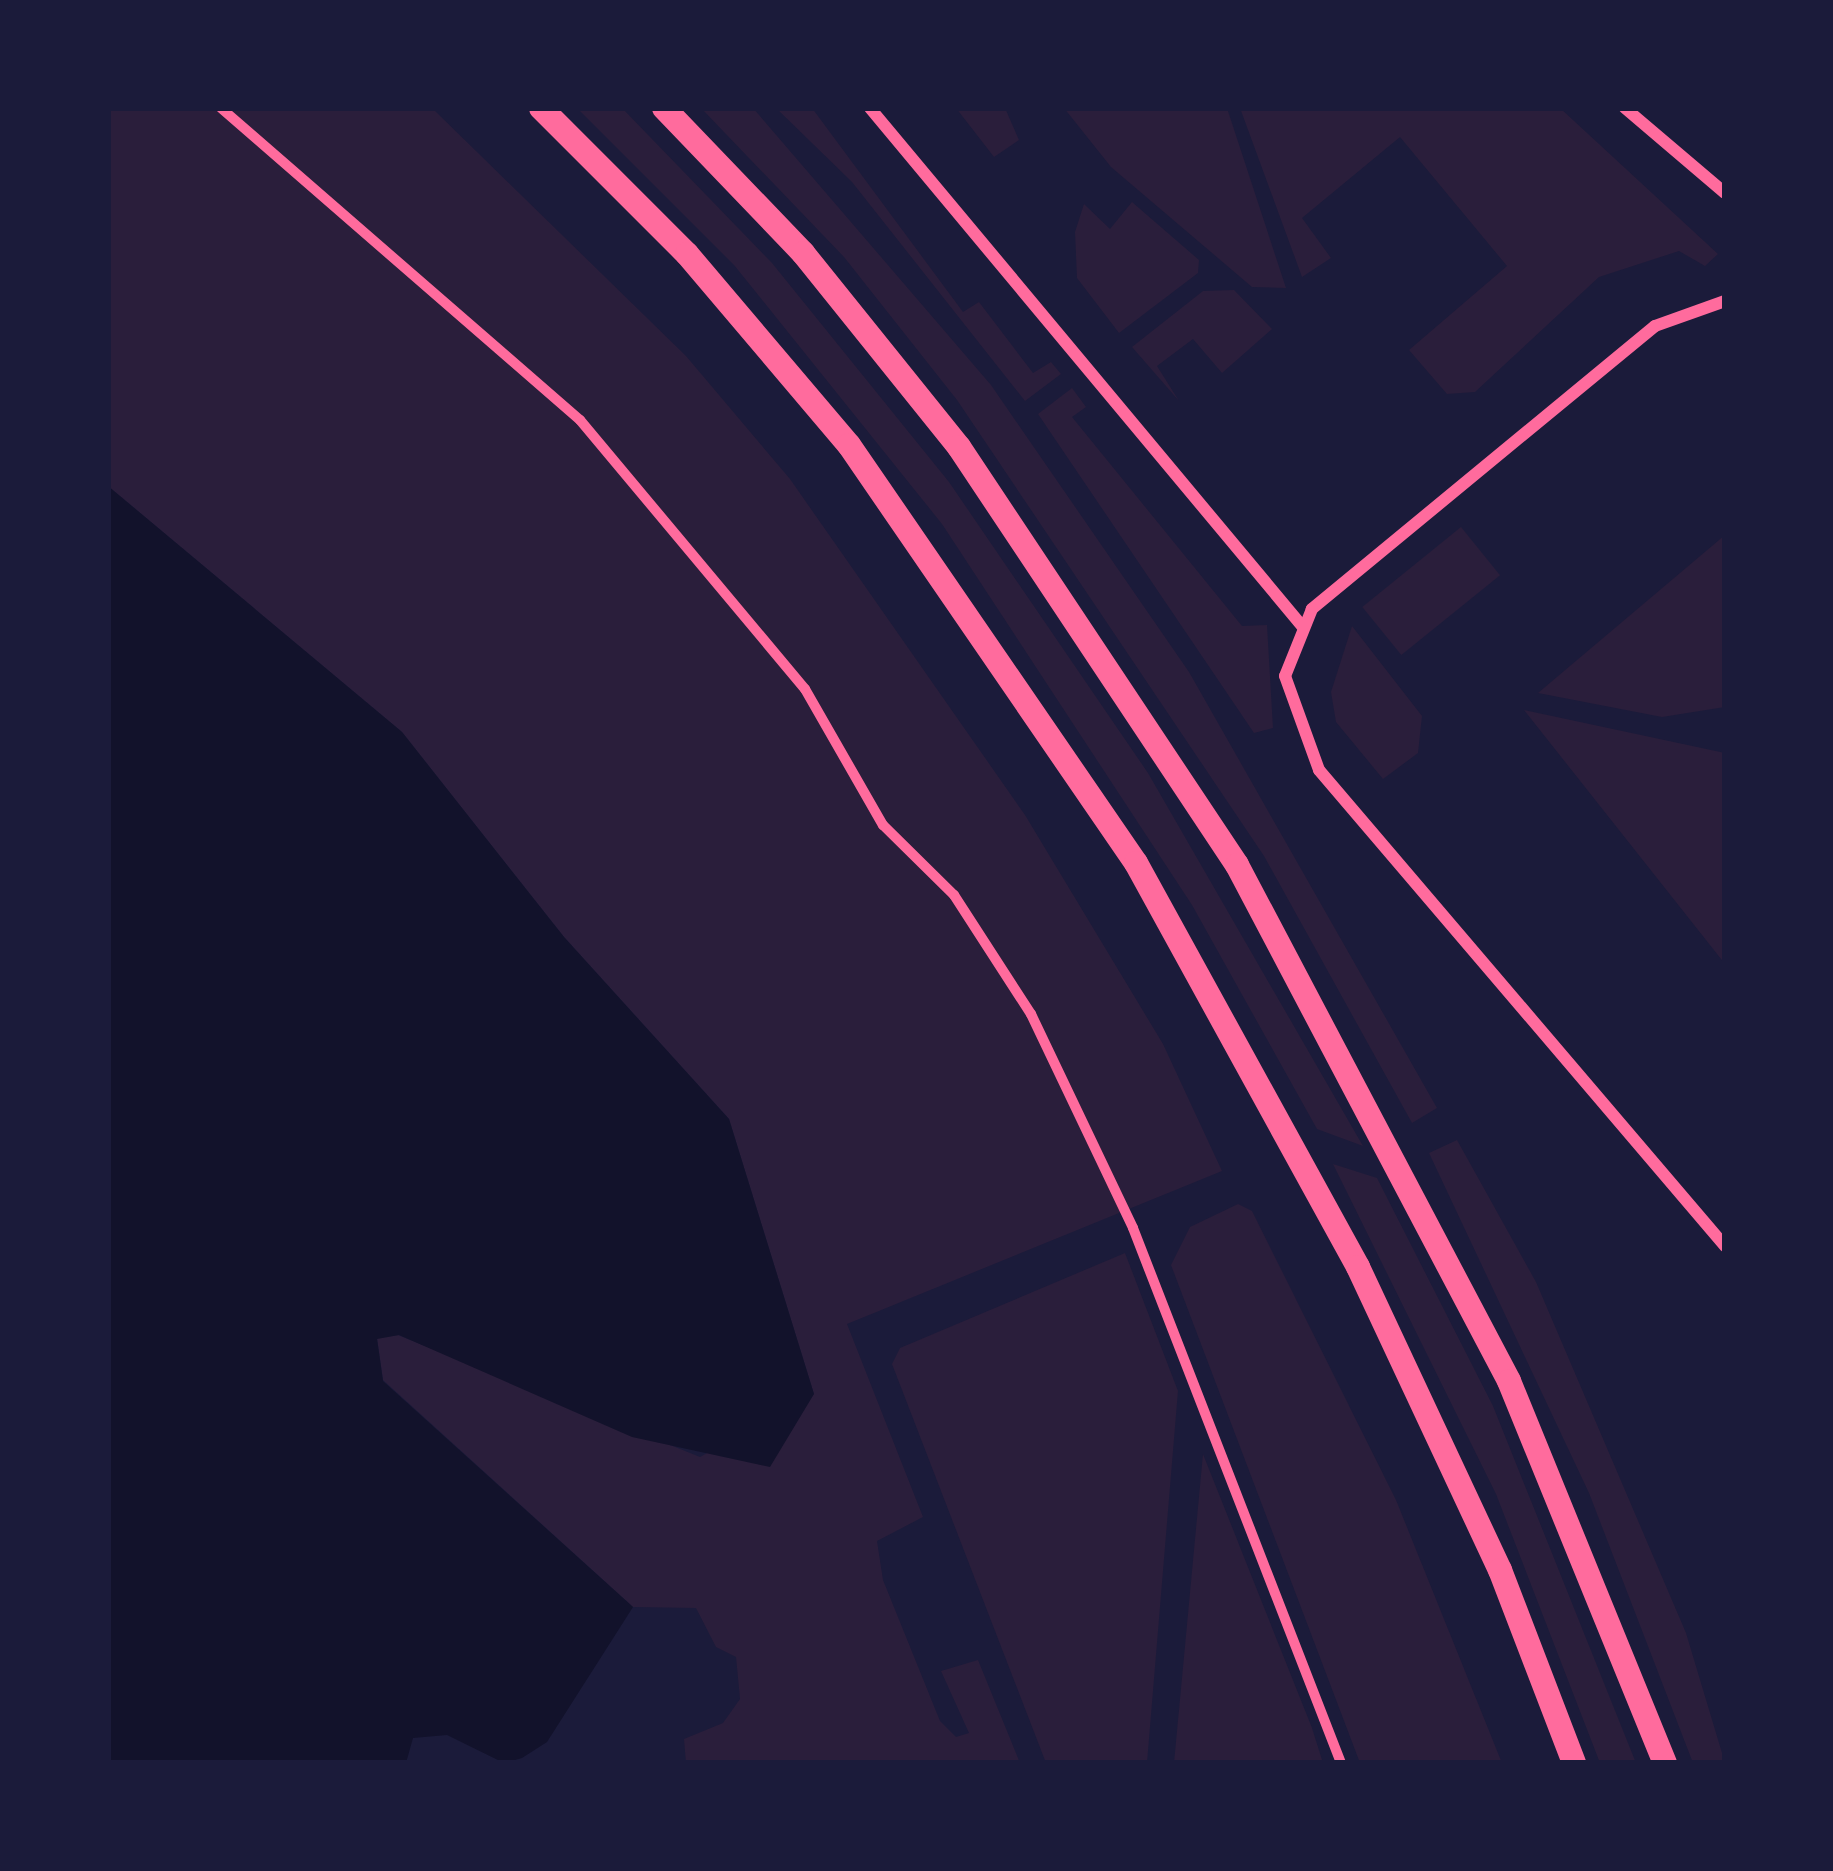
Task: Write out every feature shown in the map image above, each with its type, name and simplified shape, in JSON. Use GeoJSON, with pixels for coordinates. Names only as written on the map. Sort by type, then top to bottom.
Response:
{"type":"FeatureCollection","features":[{"type":"Feature","properties":{"kind":"main road"},"geometry":{"type":"LineString","coordinates":[[542,108],[687,254],[850,446],[1125,844],[1358,1267],[1500,1570],[1574,1763]]}},
{"type":"Feature","properties":{"kind":"main road"},"geometry":{"type":"LineString","coordinates":[[664,108],[802,253],[959,447],[1237,865],[1509,1381],[1665,1763]]}},
{"type":"Feature","properties":{"kind":"street"},"geometry":{"type":"LineString","coordinates":[[221,108],[580,419],[806,689],[883,825],[954,895],[1031,1014],[1132,1228],[1341,1763]]}},
{"type":"Feature","properties":{"kind":"street"},"geometry":{"type":"LineString","coordinates":[[870,108],[1302,626]]}},
{"type":"Feature","properties":{"kind":"street"},"geometry":{"type":"LineString","coordinates":[[1625,108],[1725,193]]}},
{"type":"Feature","properties":{"kind":"street"},"geometry":{"type":"LineString","coordinates":[[1725,301],[1655,326],[1302,626],[1285,676],[1319,770],[1725,1246]]}},
{"type":"Feature","properties":{"kind":"shaded area"},"geometry":{"type":"Polygon","coordinates":[[[108,108],[432,108],[686,356],[790,479],[1025,815],[1163,1044],[1222,1171],[847,1324],[923,1517],[877,1541],[883,1580],[940,1721],[956,1737],[969,1733],[941,1671],[978,1660],[1020,1763],[686,1763],[684,1739],[723,1723],[740,1699],[736,1657],[716,1647],[696,1608],[633,1607],[383,1380],[377,1338],[398,1335],[700,1457],[814,1394],[729,1119],[564,937],[402,732],[108,486],[108,108]]]}},
{"type":"Feature","properties":{"kind":"shaded area"},"geometry":{"type":"Polygon","coordinates":[[[577,108],[622,108],[772,263],[949,482],[1148,773],[1363,1146],[1317,1129],[1192,905],[942,524],[734,265],[577,108]]]}},
{"type":"Feature","properties":{"kind":"shaded area"},"geometry":{"type":"Polygon","coordinates":[[[701,108],[753,108],[991,385],[1189,672],[1437,1108],[1412,1123],[1264,856],[957,400],[844,257],[701,108]]]}},
{"type":"Feature","properties":{"kind":"shaded area"},"geometry":{"type":"Polygon","coordinates":[[[776,108],[812,108],[963,312],[979,302],[1033,373],[1051,362],[1061,374],[1025,401],[852,182],[776,108]]]}},
{"type":"Feature","properties":{"kind":"shaded area"},"geometry":{"type":"Polygon","coordinates":[[[956,108],[1005,108],[1019,140],[994,157],[956,108]]]}},
{"type":"Feature","properties":{"kind":"shaded area"},"geometry":{"type":"Polygon","coordinates":[[[1064,108],[1227,108],[1286,288],[1252,287],[1111,167],[1064,108]]]}},
{"type":"Feature","properties":{"kind":"shaded area"},"geometry":{"type":"Polygon","coordinates":[[[1240,108],[1560,108],[1718,254],[1705,266],[1679,251],[1599,277],[1475,392],[1447,394],[1409,350],[1507,266],[1400,137],[1302,218],[1331,258],[1302,277],[1240,108]]]}},
{"type":"Feature","properties":{"kind":"shaded area"},"geometry":{"type":"Polygon","coordinates":[[[1132,202],[1199,260],[1198,273],[1119,333],[1077,278],[1075,232],[1084,204],[1110,229],[1132,202]]]}},
{"type":"Feature","properties":{"kind":"shaded area"},"geometry":{"type":"Polygon","coordinates":[[[1234,290],[1272,329],[1222,373],[1193,339],[1157,366],[1179,401],[1132,347],[1203,291],[1234,290]]]}},
{"type":"Feature","properties":{"kind":"shaded area"},"geometry":{"type":"Polygon","coordinates":[[[1072,388],[1086,407],[1072,417],[1242,626],[1267,625],[1273,728],[1254,733],[1038,414],[1072,388]]]}},
{"type":"Feature","properties":{"kind":"shaded area"},"geometry":{"type":"Polygon","coordinates":[[[108,486],[402,732],[564,937],[729,1119],[814,1394],[770,1467],[632,1437],[399,1335],[377,1339],[383,1381],[633,1607],[547,1742],[522,1758],[504,1763],[447,1735],[413,1738],[406,1763],[108,1763],[108,486]]]}},
{"type":"Feature","properties":{"kind":"shaded area"},"geometry":{"type":"Polygon","coordinates":[[[1461,527],[1500,575],[1401,655],[1362,607],[1461,527]]]}},
{"type":"Feature","properties":{"kind":"shaded area"},"geometry":{"type":"Polygon","coordinates":[[[1725,535],[1725,707],[1662,717],[1538,693],[1725,535]]]}},
{"type":"Feature","properties":{"kind":"shaded area"},"geometry":{"type":"Polygon","coordinates":[[[1352,626],[1422,716],[1418,753],[1383,779],[1336,722],[1331,692],[1352,626]]]}},
{"type":"Feature","properties":{"kind":"shaded area"},"geometry":{"type":"Polygon","coordinates":[[[1524,710],[1725,753],[1725,964],[1524,710]]]}},
{"type":"Feature","properties":{"kind":"shaded area"},"geometry":{"type":"Polygon","coordinates":[[[1457,1140],[1536,1282],[1686,1633],[1725,1763],[1693,1763],[1589,1493],[1429,1153],[1457,1140]]]}},
{"type":"Feature","properties":{"kind":"shaded area"},"geometry":{"type":"Polygon","coordinates":[[[1333,1164],[1377,1178],[1493,1406],[1636,1763],[1600,1763],[1496,1494],[1333,1164]]]}},
{"type":"Feature","properties":{"kind":"shaded area"},"geometry":{"type":"Polygon","coordinates":[[[1238,1204],[1252,1211],[1396,1500],[1502,1763],[1360,1763],[1171,1265],[1190,1227],[1238,1204]]]}},
{"type":"Feature","properties":{"kind":"shaded area"},"geometry":{"type":"Polygon","coordinates":[[[1125,1253],[1178,1391],[1147,1763],[1046,1763],[892,1364],[900,1348],[1125,1253]]]}},
{"type":"Feature","properties":{"kind":"shaded area"},"geometry":{"type":"Polygon","coordinates":[[[1203,1454],[1312,1728],[1323,1763],[1174,1763],[1203,1454]]]}}]}
